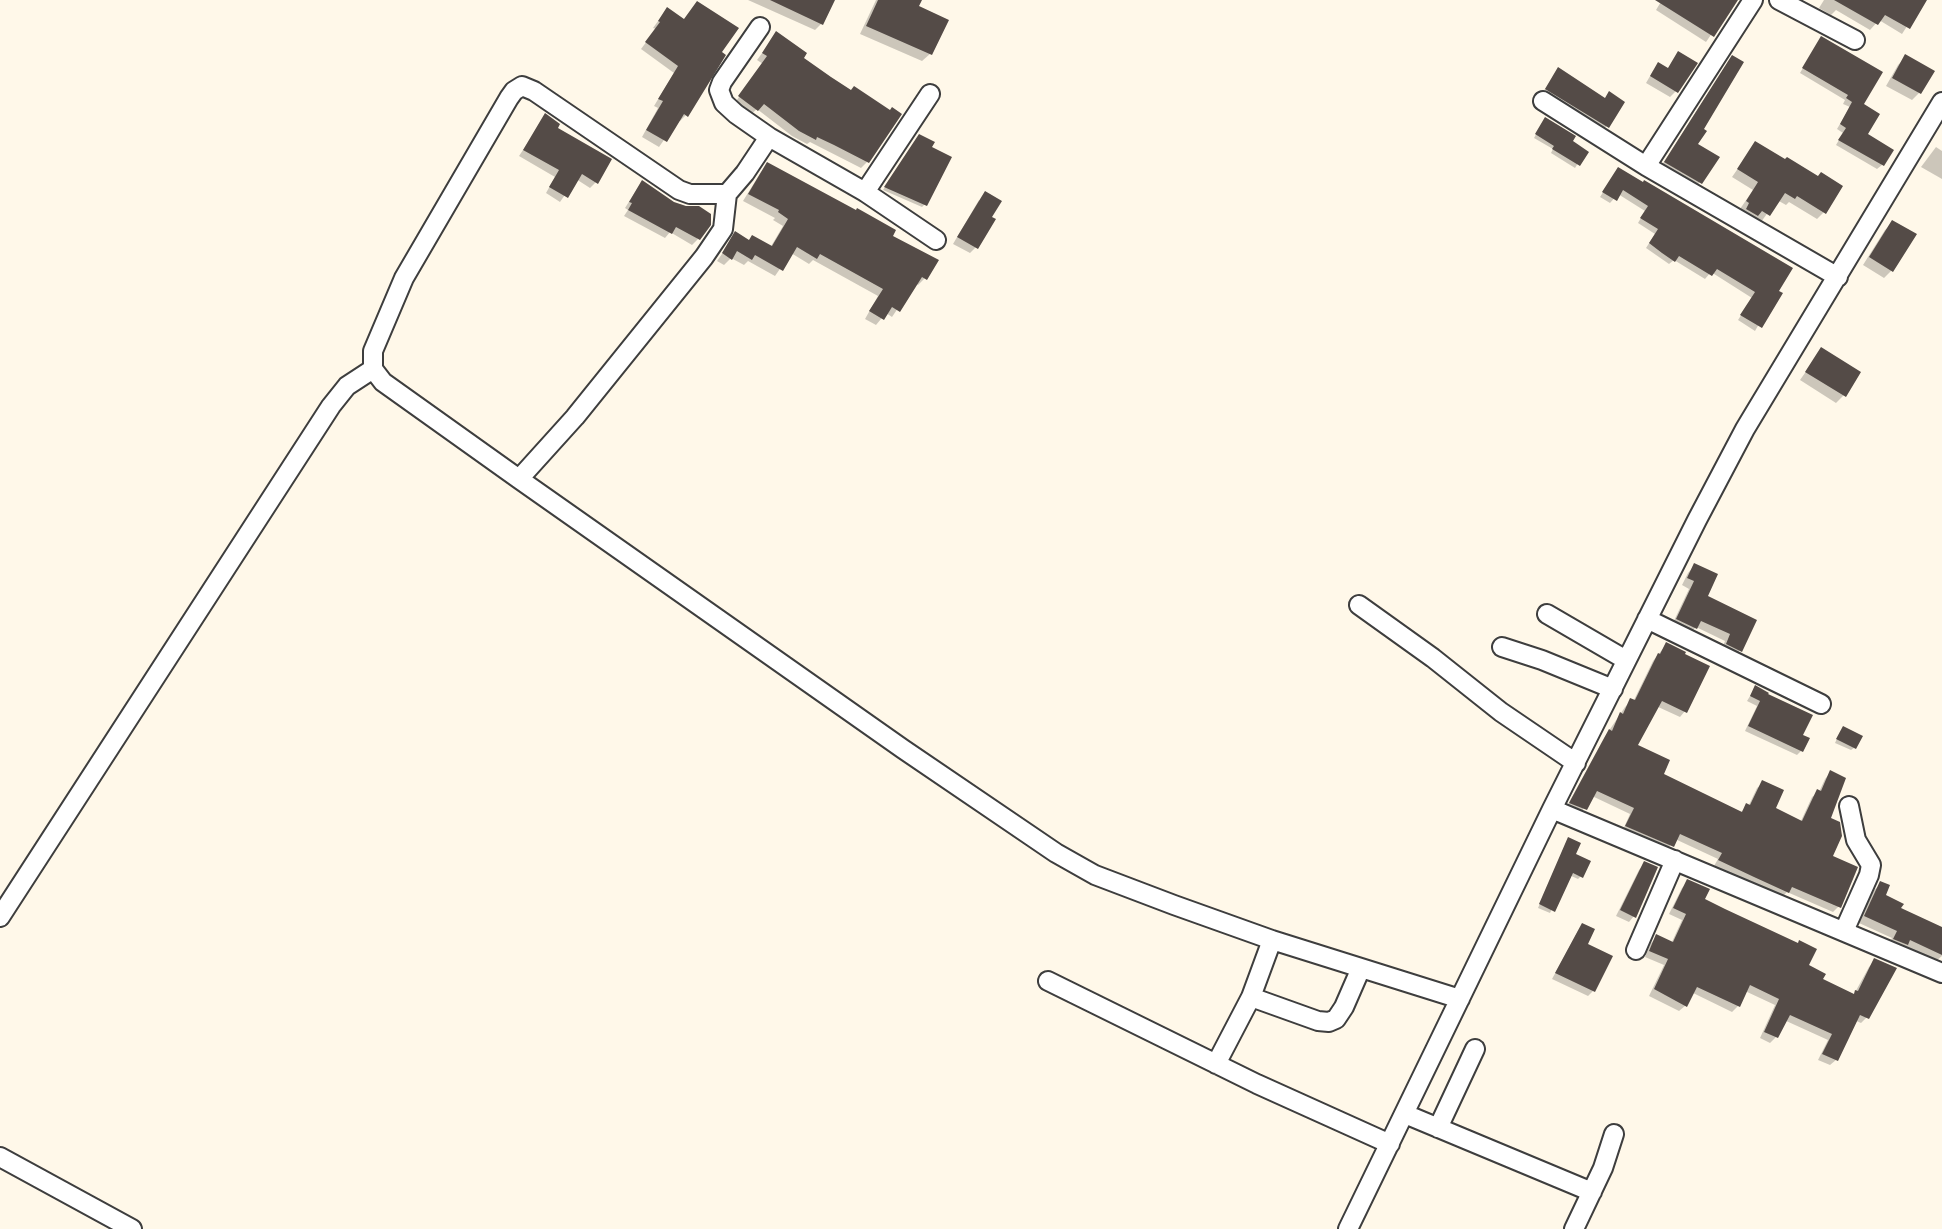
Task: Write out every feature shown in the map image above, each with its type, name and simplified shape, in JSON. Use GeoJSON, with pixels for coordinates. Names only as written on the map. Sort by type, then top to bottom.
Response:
{"type":"FeatureCollection","features":[{"type":"Feature","properties":{"kind":"street"},"geometry":{"type":"LineString","coordinates":[[1646,166],[1752,0]]}},
{"type":"Feature","properties":{"kind":"street"},"geometry":{"type":"LineString","coordinates":[[1779,0],[1855,40]]}},
{"type":"Feature","properties":{"kind":"street"},"geometry":{"type":"LineString","coordinates":[[760,27],[722,82],[724,103],[769,138],[865,192],[936,240]]}},
{"type":"Feature","properties":{"kind":"street"},"geometry":{"type":"LineString","coordinates":[[727,194],[698,196],[679,190],[534,90],[518,88],[404,278],[373,351],[373,369],[383,382],[519,479],[1056,853],[1096,875],[1272,940],[1460,1000]]}},
{"type":"Feature","properties":{"kind":"street"},"geometry":{"type":"LineString","coordinates":[[865,192],[930,94]]}},
{"type":"Feature","properties":{"kind":"street"},"geometry":{"type":"LineString","coordinates":[[1543,101],[1646,166],[1838,277]]}},
{"type":"Feature","properties":{"kind":"street"},"geometry":{"type":"LineString","coordinates":[[1348,1229],[1552,809],[1745,429],[1942,102]]}},
{"type":"Feature","properties":{"kind":"street"},"geometry":{"type":"LineString","coordinates":[[519,479],[575,417],[704,257],[724,229],[727,194],[769,138]]}},
{"type":"Feature","properties":{"kind":"street"},"geometry":{"type":"LineString","coordinates":[[0,917],[331,406],[347,386],[373,369]]}},
{"type":"Feature","properties":{"kind":"street"},"geometry":{"type":"LineString","coordinates":[[1359,605],[1501,712],[1576,762]]}},
{"type":"Feature","properties":{"kind":"street"},"geometry":{"type":"LineString","coordinates":[[1547,614],[1626,660]]}},
{"type":"Feature","properties":{"kind":"street"},"geometry":{"type":"LineString","coordinates":[[1647,619],[1821,704]]}},
{"type":"Feature","properties":{"kind":"street"},"geometry":{"type":"LineString","coordinates":[[1502,647],[1613,689]]}},
{"type":"Feature","properties":{"kind":"street"},"geometry":{"type":"LineString","coordinates":[[1844,931],[1871,865],[1856,840],[1848,806]]}},
{"type":"Feature","properties":{"kind":"street"},"geometry":{"type":"LineString","coordinates":[[1552,809],[1942,972]]}},
{"type":"Feature","properties":{"kind":"street"},"geometry":{"type":"LineString","coordinates":[[1636,950],[1675,860]]}},
{"type":"Feature","properties":{"kind":"street"},"geometry":{"type":"LineString","coordinates":[[1216,1064],[1251,997],[1272,940]]}},
{"type":"Feature","properties":{"kind":"street"},"geometry":{"type":"LineString","coordinates":[[1251,997],[1318,1022],[1330,1022],[1344,1008],[1361,968]]}},
{"type":"Feature","properties":{"kind":"street"},"geometry":{"type":"LineString","coordinates":[[1048,981],[1390,1144]]}},
{"type":"Feature","properties":{"kind":"street"},"geometry":{"type":"LineString","coordinates":[[1438,1128],[1475,1049]]}},
{"type":"Feature","properties":{"kind":"street"},"geometry":{"type":"LineString","coordinates":[[1405,1114],[1592,1192]]}},
{"type":"Feature","properties":{"kind":"street"},"geometry":{"type":"LineString","coordinates":[[1574,1229],[1604,1168],[1614,1134]]}},
{"type":"Feature","properties":{"kind":"street"},"geometry":{"type":"LineString","coordinates":[[0,1157],[112,1225],[132,1229]]}},
{"type":"Feature","properties":{"kind":"building"},"geometry":{"type":"Polygon","coordinates":[[[770,0],[835,0],[823,25],[770,0]]]}},
{"type":"Feature","properties":{"kind":"building"},"geometry":{"type":"Polygon","coordinates":[[[878,0],[922,0],[919,6],[949,20],[932,55],[866,26],[878,0]]]}},
{"type":"Feature","properties":{"kind":"building"},"geometry":{"type":"Polygon","coordinates":[[[1655,0],[1738,0],[1714,37],[1655,0]]]}},
{"type":"Feature","properties":{"kind":"building"},"geometry":{"type":"Polygon","coordinates":[[[1834,0],[1927,0],[1910,29],[1885,15],[1878,25],[1834,0]]]}},
{"type":"Feature","properties":{"kind":"building"},"geometry":{"type":"Polygon","coordinates":[[[697,1],[739,28],[688,117],[684,114],[667,142],[646,130],[663,101],[658,99],[678,66],[645,42],[667,7],[684,19],[697,1]]]}},
{"type":"Feature","properties":{"kind":"building"},"geometry":{"type":"Polygon","coordinates":[[[776,31],[807,53],[804,58],[831,77],[902,114],[869,163],[799,131],[764,104],[758,111],[738,96],[767,56],[762,53],[776,31]]]}},
{"type":"Feature","properties":{"kind":"building"},"geometry":{"type":"Polygon","coordinates":[[[1821,36],[1883,72],[1864,104],[1880,114],[1868,134],[1894,150],[1884,166],[1838,140],[1846,128],[1840,124],[1852,102],[1846,98],[1848,95],[1802,68],[1821,36]]]}},
{"type":"Feature","properties":{"kind":"building"},"geometry":{"type":"Polygon","coordinates":[[[1678,51],[1698,63],[1678,93],[1650,76],[1658,62],[1668,68],[1678,51]]]}},
{"type":"Feature","properties":{"kind":"building"},"geometry":{"type":"Polygon","coordinates":[[[1905,54],[1935,71],[1921,94],[1892,78],[1905,54]]]}},
{"type":"Feature","properties":{"kind":"building"},"geometry":{"type":"Polygon","coordinates":[[[1732,55],[1744,62],[1698,144],[1720,157],[1702,184],[1664,162],[1732,55]]]}},
{"type":"Feature","properties":{"kind":"building"},"geometry":{"type":"Polygon","coordinates":[[[1558,67],[1605,98],[1609,91],[1625,102],[1609,128],[1545,89],[1558,67]]]}},
{"type":"Feature","properties":{"kind":"building"},"geometry":{"type":"Polygon","coordinates":[[[545,113],[560,124],[558,128],[612,159],[598,184],[582,174],[568,198],[549,187],[559,170],[523,150],[545,113]]]}},
{"type":"Feature","properties":{"kind":"building"},"geometry":{"type":"Polygon","coordinates":[[[1545,117],[1576,136],[1573,141],[1589,152],[1580,166],[1535,134],[1545,117]]]}},
{"type":"Feature","properties":{"kind":"building"},"geometry":{"type":"Polygon","coordinates":[[[919,134],[935,142],[932,147],[952,157],[927,206],[884,187],[919,134]]]}},
{"type":"Feature","properties":{"kind":"building"},"geometry":{"type":"Polygon","coordinates":[[[1755,141],[1843,186],[1826,214],[1785,193],[1770,216],[1762,211],[1758,216],[1746,209],[1746,201],[1758,182],[1737,169],[1755,141]]]}},
{"type":"Feature","properties":{"kind":"building"},"geometry":{"type":"Polygon","coordinates":[[[767,162],[896,230],[893,236],[939,260],[927,280],[922,277],[900,312],[892,307],[884,320],[869,311],[883,289],[820,254],[817,259],[797,247],[783,271],[755,255],[752,260],[737,251],[732,260],[722,253],[735,231],[749,240],[752,235],[772,246],[788,219],[748,194],[767,162]]]}},
{"type":"Feature","properties":{"kind":"building"},"geometry":{"type":"Polygon","coordinates":[[[1618,167],[1793,268],[1762,328],[1740,315],[1755,292],[1717,269],[1712,276],[1679,256],[1675,262],[1649,243],[1658,229],[1640,218],[1648,206],[1623,190],[1617,201],[1602,192],[1618,167]]]}},
{"type":"Feature","properties":{"kind":"building"},"geometry":{"type":"Polygon","coordinates":[[[642,180],[674,202],[699,206],[711,214],[711,225],[700,240],[676,227],[672,234],[628,210],[642,180]]]}},
{"type":"Feature","properties":{"kind":"building"},"geometry":{"type":"Polygon","coordinates":[[[985,191],[1002,201],[978,249],[957,237],[985,191]]]}},
{"type":"Feature","properties":{"kind":"building"},"geometry":{"type":"Polygon","coordinates":[[[1892,220],[1917,234],[1893,272],[1869,257],[1892,220]]]}},
{"type":"Feature","properties":{"kind":"building"},"geometry":{"type":"Polygon","coordinates":[[[1821,347],[1861,372],[1846,397],[1805,372],[1821,347]]]}},
{"type":"Feature","properties":{"kind":"building"},"geometry":{"type":"Polygon","coordinates":[[[1694,563],[1718,574],[1708,596],[1757,620],[1742,652],[1726,644],[1730,634],[1701,621],[1697,629],[1676,619],[1694,581],[1687,578],[1694,563]]]}},
{"type":"Feature","properties":{"kind":"building"},"geometry":{"type":"Polygon","coordinates":[[[1666,642],[1710,666],[1687,713],[1662,701],[1638,745],[1670,760],[1664,774],[1742,812],[1746,803],[1750,805],[1762,780],[1784,790],[1776,808],[1802,821],[1830,770],[1846,778],[1831,818],[1840,822],[1842,836],[1833,856],[1858,867],[1841,908],[1792,887],[1789,893],[1754,877],[1718,860],[1722,853],[1680,834],[1674,847],[1625,826],[1634,808],[1597,791],[1587,810],[1569,803],[1609,729],[1612,731],[1630,698],[1635,700],[1666,642]]]}},
{"type":"Feature","properties":{"kind":"building"},"geometry":{"type":"Polygon","coordinates":[[[1755,685],[1813,715],[1803,735],[1810,738],[1803,752],[1748,726],[1760,701],[1750,696],[1755,685]]]}},
{"type":"Feature","properties":{"kind":"building"},"geometry":{"type":"Polygon","coordinates":[[[1843,726],[1863,736],[1856,749],[1836,739],[1843,726]]]}},
{"type":"Feature","properties":{"kind":"building"},"geometry":{"type":"Polygon","coordinates":[[[1568,837],[1581,843],[1576,854],[1591,861],[1583,878],[1573,873],[1555,912],[1539,904],[1568,837]]]}},
{"type":"Feature","properties":{"kind":"building"},"geometry":{"type":"Polygon","coordinates":[[[1644,861],[1658,867],[1636,918],[1620,910],[1644,861]]]}},
{"type":"Feature","properties":{"kind":"building"},"geometry":{"type":"Polygon","coordinates":[[[1687,879],[1710,889],[1705,899],[1817,949],[1809,965],[1826,974],[1823,979],[1854,994],[1874,958],[1897,968],[1869,1019],[1860,1015],[1838,1061],[1822,1054],[1832,1034],[1790,1015],[1778,1038],[1764,1032],[1779,999],[1750,985],[1740,1007],[1697,987],[1687,1007],[1654,989],[1668,959],[1649,951],[1656,934],[1673,942],[1686,914],[1673,908],[1687,879]]]}},
{"type":"Feature","properties":{"kind":"building"},"geometry":{"type":"Polygon","coordinates":[[[1880,881],[1890,885],[1886,895],[1904,904],[1901,908],[1942,927],[1942,955],[1910,940],[1908,945],[1893,939],[1897,931],[1864,916],[1880,881]]]}},
{"type":"Feature","properties":{"kind":"building"},"geometry":{"type":"Polygon","coordinates":[[[1582,923],[1595,929],[1588,944],[1613,956],[1595,992],[1555,973],[1582,923]]]}}]}
